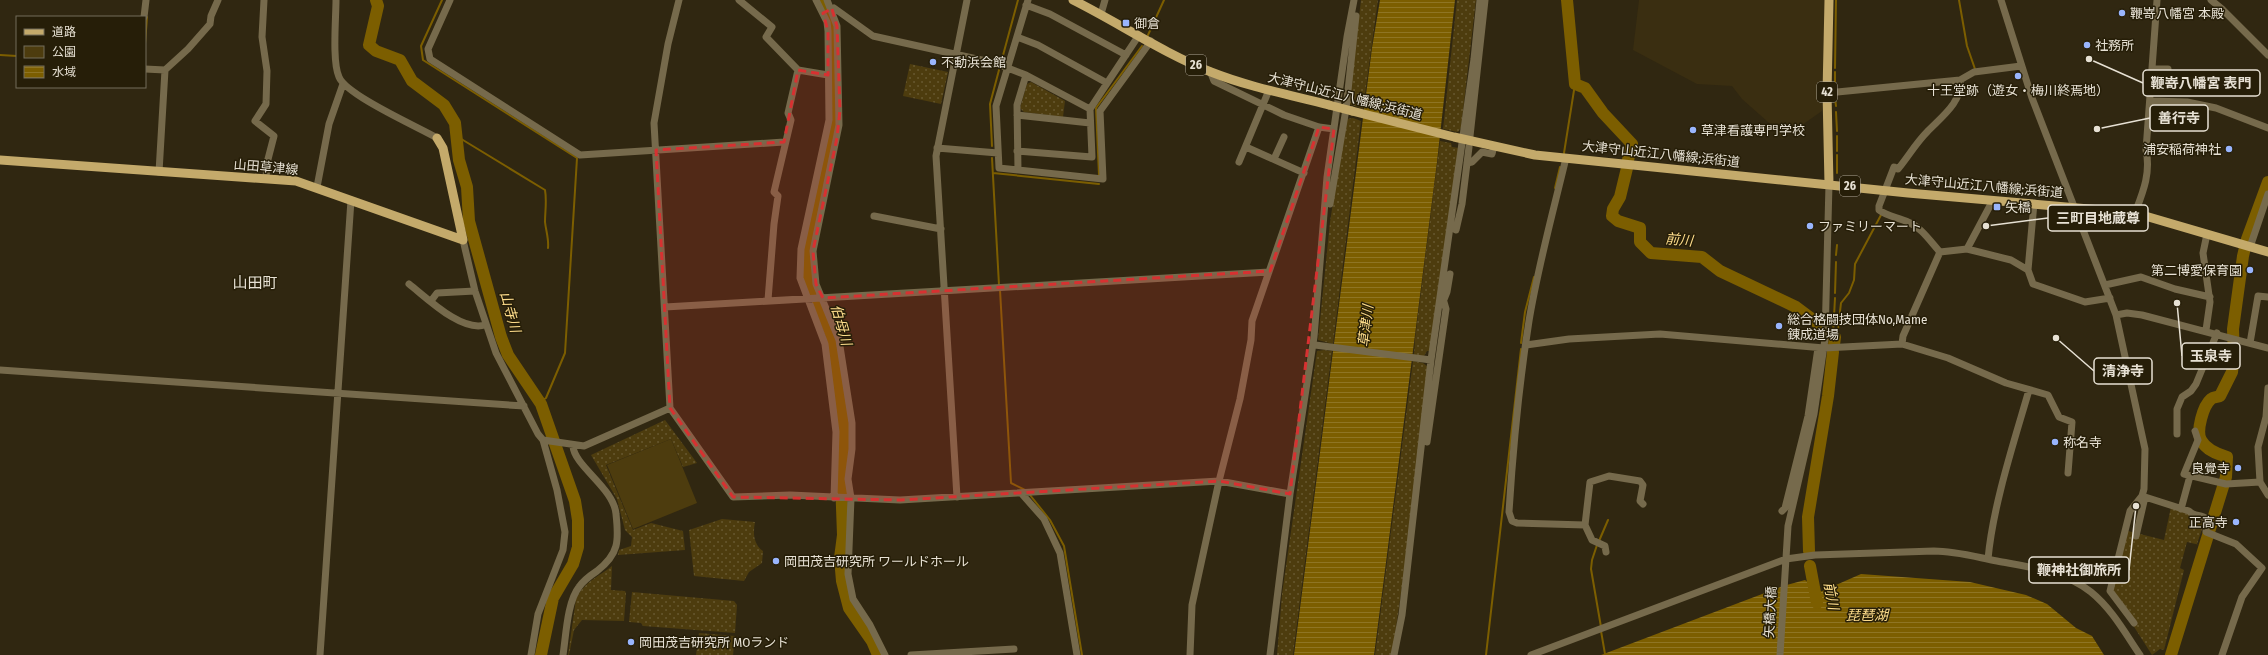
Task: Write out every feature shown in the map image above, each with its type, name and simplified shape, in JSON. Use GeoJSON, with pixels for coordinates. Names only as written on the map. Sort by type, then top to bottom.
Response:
{"type":"FeatureCollection","features":[{"type":"Feature","properties":{"kind":"main road","name":"大津守山近江八幡線;浜街道"},"geometry":{"type":"LineString","coordinates":[[1073,0],[1210,71],[1269,90],[1329,105],[1345,106],[1494,146],[1566,158],[1884,190],[2135,213],[2268,252]]}},
{"type":"Feature","properties":{"kind":"main road","name":"42"},"geometry":{"type":"LineString","coordinates":[[1829,0],[1827,93],[1829,184]]}},
{"type":"Feature","properties":{"kind":"main road"},"geometry":{"type":"LineString","coordinates":[[437,138],[445,155],[462,240]]}},
{"type":"Feature","properties":{"kind":"main road","name":"山田草津線"},"geometry":{"type":"LineString","coordinates":[[0,160],[296,181],[317,187],[462,240]]}},
{"type":"Feature","properties":{"kind":"street"},"geometry":{"type":"LineString","coordinates":[[144,16],[146,0]]}},
{"type":"Feature","properties":{"kind":"street"},"geometry":{"type":"LineString","coordinates":[[158,172],[165,70],[188,49],[210,24],[211,16],[218,0]]}},
{"type":"Feature","properties":{"kind":"street"},"geometry":{"type":"LineString","coordinates":[[264,0],[262,37],[267,72],[266,104],[255,121],[274,136],[267,163],[266,179]]}},
{"type":"Feature","properties":{"kind":"street"},"geometry":{"type":"LineString","coordinates":[[336,0],[336,58],[338,73],[344,84],[384,110],[437,138]]}},
{"type":"Feature","properties":{"kind":"street"},"geometry":{"type":"LineString","coordinates":[[450,0],[428,49],[430,59],[438,66],[580,155],[784,142]]}},
{"type":"Feature","properties":{"kind":"street"},"geometry":{"type":"LineString","coordinates":[[679,0],[668,44],[654,123],[670,408],[733,496],[790,495],[882,501],[1218,481],[1290,494]]}},
{"type":"Feature","properties":{"kind":"street"},"geometry":{"type":"LineString","coordinates":[[739,0],[772,27],[766,37],[798,70],[828,75]]}},
{"type":"Feature","properties":{"kind":"street"},"geometry":{"type":"LineString","coordinates":[[816,0],[823,13],[828,30],[828,126],[813,201],[801,249],[800,266],[803,289],[816,298],[839,340],[852,423],[852,449],[848,479],[851,498],[849,580],[856,606],[870,625],[885,655]]}},
{"type":"Feature","properties":{"kind":"street"},"geometry":{"type":"LineString","coordinates":[[827,0],[833,8],[872,36],[1008,67],[1090,109]]}},
{"type":"Feature","properties":{"kind":"street"},"geometry":{"type":"LineString","coordinates":[[823,13],[833,8],[838,0]]}},
{"type":"Feature","properties":{"kind":"street"},"geometry":{"type":"LineString","coordinates":[[957,497],[937,148],[967,0]]}},
{"type":"Feature","properties":{"kind":"street"},"geometry":{"type":"LineString","coordinates":[[1101,14],[1106,0]]}},
{"type":"Feature","properties":{"kind":"street"},"geometry":{"type":"LineString","coordinates":[[1270,655],[1290,494],[1297,461],[1322,292],[1328,197],[1326,192],[1354,0]]}},
{"type":"Feature","properties":{"kind":"street"},"geometry":{"type":"LineString","coordinates":[[1292,483],[1292,466],[1322,234],[1341,119],[1345,106],[1358,0]]}},
{"type":"Feature","properties":{"kind":"street"},"geometry":{"type":"LineString","coordinates":[[1479,32],[1480,0]]}},
{"type":"Feature","properties":{"kind":"street"},"geometry":{"type":"LineString","coordinates":[[1416,508],[1421,499],[1446,309],[1442,302],[1462,137],[1485,0]]}},
{"type":"Feature","properties":{"kind":"street"},"geometry":{"type":"LineString","coordinates":[[2001,0],[2021,66],[2073,207],[2116,315],[2145,449],[2144,496],[2136,536]]}},
{"type":"Feature","properties":{"kind":"street"},"geometry":{"type":"LineString","coordinates":[[2135,213],[2146,183],[2148,161],[2146,150],[2157,0]]}},
{"type":"Feature","properties":{"kind":"street"},"geometry":{"type":"LineString","coordinates":[[2211,0],[2222,9],[2268,56]]}},
{"type":"Feature","properties":{"kind":"street"},"geometry":{"type":"LineString","coordinates":[[1126,55],[1027,3],[996,106],[999,168],[1103,179],[1100,111],[1151,41]]}},
{"type":"Feature","properties":{"kind":"street"},"geometry":{"type":"LineString","coordinates":[[833,8],[837,26],[839,125],[813,251],[816,298],[825,344],[836,424],[834,498]]}},
{"type":"Feature","properties":{"kind":"street"},"geometry":{"type":"LineString","coordinates":[[1345,106],[1350,24]]}},
{"type":"Feature","properties":{"kind":"street"},"geometry":{"type":"LineString","coordinates":[[1017,151],[1089,159],[1092,157],[1090,109],[1139,35]]}},
{"type":"Feature","properties":{"kind":"street"},"geometry":{"type":"LineString","coordinates":[[1017,37],[1038,44],[1107,83]]}},
{"type":"Feature","properties":{"kind":"street"},"geometry":{"type":"LineString","coordinates":[[1827,93],[1960,80],[1974,72],[2021,66]]}},
{"type":"Feature","properties":{"kind":"street"},"geometry":{"type":"LineString","coordinates":[[2152,68],[2168,70]]}},
{"type":"Feature","properties":{"kind":"street"},"geometry":{"type":"LineString","coordinates":[[146,69],[165,70]]}},
{"type":"Feature","properties":{"kind":"street"},"geometry":{"type":"LineString","coordinates":[[768,300],[774,224],[778,196],[774,192],[784,142],[791,120],[788,113],[798,70]]}},
{"type":"Feature","properties":{"kind":"street"},"geometry":{"type":"LineString","coordinates":[[1210,71],[1214,81],[1264,106],[1319,127],[1334,129]]}},
{"type":"Feature","properties":{"kind":"street"},"geometry":{"type":"LineString","coordinates":[[1018,170],[1017,105],[1026,75]]}},
{"type":"Feature","properties":{"kind":"street"},"geometry":{"type":"LineString","coordinates":[[1940,252],[1919,228],[1879,210],[1884,190],[1894,167],[1898,169],[1927,132],[1951,107],[1961,85],[1960,80]]}},
{"type":"Feature","properties":{"kind":"street"},"geometry":{"type":"LineString","coordinates":[[317,187],[329,124],[344,84]]}},
{"type":"Feature","properties":{"kind":"street"},"geometry":{"type":"LineString","coordinates":[[1239,162],[1264,106],[1269,90]]}},
{"type":"Feature","properties":{"kind":"street"},"geometry":{"type":"LineString","coordinates":[[2150,101],[2188,102],[2216,108],[2268,128]]}},
{"type":"Feature","properties":{"kind":"street"},"geometry":{"type":"LineString","coordinates":[[1017,115],[1090,123]]}},
{"type":"Feature","properties":{"kind":"street"},"geometry":{"type":"LineString","coordinates":[[1190,655],[1192,605],[1218,481],[1240,399],[1251,340],[1252,321],[1319,127]]}},
{"type":"Feature","properties":{"kind":"street"},"geometry":{"type":"LineString","coordinates":[[1274,159],[1284,137]]}},
{"type":"Feature","properties":{"kind":"street"},"geometry":{"type":"LineString","coordinates":[[1467,164],[1472,162],[1482,152],[1492,154],[1494,146]]}},
{"type":"Feature","properties":{"kind":"street"},"geometry":{"type":"LineString","coordinates":[[1246,147],[1304,173]]}},
{"type":"Feature","properties":{"kind":"street"},"geometry":{"type":"LineString","coordinates":[[1394,655],[1402,615],[1416,508],[1431,360],[1469,147]]}},
{"type":"Feature","properties":{"kind":"street"},"geometry":{"type":"LineString","coordinates":[[937,148],[998,153]]}},
{"type":"Feature","properties":{"kind":"street"},"geometry":{"type":"LineString","coordinates":[[1566,158],[1541,264],[1526,345],[1514,444],[1510,516],[1517,523],[1585,525]]}},
{"type":"Feature","properties":{"kind":"street"},"geometry":{"type":"LineString","coordinates":[[1782,511],[1785,508],[1824,348],[1826,326],[1829,184]]}},
{"type":"Feature","properties":{"kind":"street"},"geometry":{"type":"LineString","coordinates":[[2247,246],[2268,194]]}},
{"type":"Feature","properties":{"kind":"street"},"geometry":{"type":"LineString","coordinates":[[320,655],[351,200]]}},
{"type":"Feature","properties":{"kind":"street"},"geometry":{"type":"LineString","coordinates":[[1967,249],[1993,200]]}},
{"type":"Feature","properties":{"kind":"street"},"geometry":{"type":"LineString","coordinates":[[813,201],[823,203]]}},
{"type":"Feature","properties":{"kind":"street"},"geometry":{"type":"LineString","coordinates":[[2034,203],[2028,270],[2033,284],[2081,301],[2090,302],[2110,298]]}},
{"type":"Feature","properties":{"kind":"street"},"geometry":{"type":"LineString","coordinates":[[874,216],[942,229]]}},
{"type":"Feature","properties":{"kind":"street"},"geometry":{"type":"LineString","coordinates":[[1274,655],[1318,299],[1322,234]]}},
{"type":"Feature","properties":{"kind":"street"},"geometry":{"type":"LineString","coordinates":[[2206,330],[2210,297],[2204,269],[2203,253],[2207,234]]}},
{"type":"Feature","properties":{"kind":"street"},"geometry":{"type":"LineString","coordinates":[[462,240],[485,326],[496,353],[538,434],[546,440],[563,442],[573,446],[584,446],[670,408]]}},
{"type":"Feature","properties":{"kind":"street"},"geometry":{"type":"LineString","coordinates":[[1940,252],[1967,249],[2011,260],[2028,270]]}},
{"type":"Feature","properties":{"kind":"street"},"geometry":{"type":"LineString","coordinates":[[1902,344],[1903,336],[1940,252]]}},
{"type":"Feature","properties":{"kind":"street"},"geometry":{"type":"LineString","coordinates":[[665,307],[1269,272]]}},
{"type":"Feature","properties":{"kind":"street"},"geometry":{"type":"LineString","coordinates":[[2105,285],[2141,277],[2175,289],[2210,297]]}},
{"type":"Feature","properties":{"kind":"street"},"geometry":{"type":"LineString","coordinates":[[409,284],[458,320],[476,327],[485,326]]}},
{"type":"Feature","properties":{"kind":"street"},"geometry":{"type":"LineString","coordinates":[[431,301],[437,293],[475,291]]}},
{"type":"Feature","properties":{"kind":"street"},"geometry":{"type":"LineString","coordinates":[[2250,343],[2258,296],[2268,297]]}},
{"type":"Feature","properties":{"kind":"street"},"geometry":{"type":"LineString","coordinates":[[2116,315],[2134,313],[2206,330],[2268,348]]}},
{"type":"Feature","properties":{"kind":"street"},"geometry":{"type":"LineString","coordinates":[[2177,434],[2176,415],[2178,406],[2182,397],[2191,391],[2196,384],[2217,333]]}},
{"type":"Feature","properties":{"kind":"street"},"geometry":{"type":"LineString","coordinates":[[1526,345],[1569,339],[1660,334],[1824,348],[1902,344],[1948,358],[2006,383],[2048,395],[2060,417],[2072,422],[2068,473]]}},
{"type":"Feature","properties":{"kind":"street"},"geometry":{"type":"LineString","coordinates":[[1315,345],[1431,360]]}},
{"type":"Feature","properties":{"kind":"street","name":"矢橋大橋"},"geometry":{"type":"LineString","coordinates":[[1780,655],[1788,526],[1814,414],[1824,348]]}},
{"type":"Feature","properties":{"kind":"street"},"geometry":{"type":"LineString","coordinates":[[0,370],[524,406]]}},
{"type":"Feature","properties":{"kind":"street"},"geometry":{"type":"LineString","coordinates":[[2268,388],[2266,417],[2258,447],[2260,482],[2268,495]]}},
{"type":"Feature","properties":{"kind":"street"},"geometry":{"type":"LineString","coordinates":[[1988,559],[1990,543],[2004,480],[2029,390]]}},
{"type":"Feature","properties":{"kind":"street"},"geometry":{"type":"LineString","coordinates":[[2195,431],[2198,440],[2184,474],[2224,484],[2260,482]]}},
{"type":"Feature","properties":{"kind":"street"},"geometry":{"type":"LineString","coordinates":[[531,655],[538,614],[563,550],[566,532],[546,440]]}},
{"type":"Feature","properties":{"kind":"street"},"geometry":{"type":"LineString","coordinates":[[563,655],[572,600],[578,587],[607,563],[615,554],[618,539],[616,513],[613,500],[576,455],[573,446]]}},
{"type":"Feature","properties":{"kind":"street"},"geometry":{"type":"LineString","coordinates":[[1606,552],[1605,546],[1592,540],[1585,525],[1590,482],[1609,476],[1640,480],[1643,485],[1640,501],[1642,504]]}},
{"type":"Feature","properties":{"kind":"street"},"geometry":{"type":"LineString","coordinates":[[2181,508],[2190,476]]}},
{"type":"Feature","properties":{"kind":"street"},"geometry":{"type":"LineString","coordinates":[[1022,493],[1044,519],[1060,553],[1076,655]]}},
{"type":"Feature","properties":{"kind":"street"},"geometry":{"type":"LineString","coordinates":[[2144,496],[2189,511],[2192,515],[2204,517],[2207,519],[2208,533],[2236,544],[2262,568],[2242,597],[2222,655]]}},
{"type":"Feature","properties":{"kind":"street"},"geometry":{"type":"LineString","coordinates":[[2134,623],[2110,591],[2130,511],[2144,496]]}},
{"type":"Feature","properties":{"kind":"street"},"geometry":{"type":"LineString","coordinates":[[1531,655],[1786,559],[1801,556],[1934,551],[1988,559],[2054,573],[2084,587],[2112,614],[2140,655]]}},
{"type":"Feature","properties":{"kind":"street"},"geometry":{"type":"LineString","coordinates":[[911,655],[982,653],[1014,649]]}},
{"type":"Feature","properties":{"kind":"highlighted area"},"geometry":{"type":"Polygon","coordinates":[[[832,9],[837,26],[840,110],[837,138],[813,251],[816,284],[823,298],[1270,271],[1319,127],[1334,129],[1290,494],[1219,481],[900,500],[733,497],[670,408],[656,150],[784,142],[798,70],[828,75],[828,31],[823,13],[832,9]]]}},
{"type":"Feature","properties":{"kind":"shaded area"},"geometry":{"type":"Polygon","coordinates":[[[1639,0],[1825,0],[1822,111],[1782,139],[1776,129],[1742,99],[1732,86],[1697,84],[1633,50],[1639,0]]]}},
{"type":"Feature","properties":{"kind":"green space"},"geometry":{"type":"Polygon","coordinates":[[[1361,0],[1378,0],[1363,109],[1349,104],[1361,0]]]}},
{"type":"Feature","properties":{"kind":"green space"},"geometry":{"type":"Polygon","coordinates":[[[1457,0],[1476,0],[1461,128],[1458,132],[1443,129],[1457,0]]]}},
{"type":"Feature","properties":{"kind":"green space"},"geometry":{"type":"Polygon","coordinates":[[[910,64],[948,72],[941,104],[903,96],[910,64]]]}},
{"type":"Feature","properties":{"kind":"green space"},"geometry":{"type":"Polygon","coordinates":[[[1031,82],[1065,101],[1063,117],[1024,112],[1020,108],[1027,84],[1031,82]]]}},
{"type":"Feature","properties":{"kind":"green space"},"geometry":{"type":"Polygon","coordinates":[[[1353,118],[1361,121],[1333,344],[1318,340],[1330,222],[1346,119],[1353,118]]]}},
{"type":"Feature","properties":{"kind":"green space"},"geometry":{"type":"Polygon","coordinates":[[[1440,141],[1451,143],[1452,147],[1459,148],[1430,351],[1427,351],[1424,356],[1414,355],[1415,339],[1440,141]]]}},
{"type":"Feature","properties":{"kind":"green space"},"geometry":{"type":"Polygon","coordinates":[[[1317,351],[1332,351],[1293,655],[1277,655],[1282,594],[1317,351]]]}},
{"type":"Feature","properties":{"kind":"green space"},"geometry":{"type":"Polygon","coordinates":[[[1413,361],[1423,363],[1428,367],[1410,531],[1392,655],[1375,655],[1413,361]]]}},
{"type":"Feature","properties":{"kind":"green space"},"geometry":{"type":"Polygon","coordinates":[[[665,420],[697,463],[683,467],[671,439],[606,465],[633,530],[651,523],[683,531],[685,550],[618,555],[619,550],[631,546],[632,537],[625,530],[617,499],[591,455],[665,420]]]}},
{"type":"Feature","properties":{"kind":"green space"},"geometry":{"type":"Polygon","coordinates":[[[671,439],[697,503],[633,529],[607,465],[671,439]]]}},
{"type":"Feature","properties":{"kind":"green space"},"geometry":{"type":"Polygon","coordinates":[[[2171,507],[2201,519],[2203,526],[2197,544],[2200,545],[2187,542],[2180,568],[2184,570],[2164,650],[2160,649],[2152,655],[2122,608],[2108,592],[2124,530],[2164,540],[2171,507]]]}},
{"type":"Feature","properties":{"kind":"green space"},"geometry":{"type":"Polygon","coordinates":[[[722,519],[755,522],[754,538],[757,545],[763,551],[762,563],[749,572],[744,581],[694,576],[689,530],[722,519]]]}},
{"type":"Feature","properties":{"kind":"green space"},"geometry":{"type":"Polygon","coordinates":[[[612,566],[611,590],[625,591],[626,593],[624,621],[582,620],[574,630],[568,655],[576,599],[587,584],[612,566]]]}},
{"type":"Feature","properties":{"kind":"green space"},"geometry":{"type":"Polygon","coordinates":[[[632,592],[734,601],[737,605],[735,633],[643,626],[641,623],[629,622],[632,592]]]}},
{"type":"Feature","properties":{"kind":"green space"},"geometry":{"type":"Polygon","coordinates":[[[699,633],[735,636],[733,655],[696,655],[699,633]]]}},
{"type":"Feature","properties":{"kind":"water","name":"草津川"},"geometry":{"type":"Polygon","coordinates":[[[1380,0],[1455,0],[1437,162],[1374,655],[1294,655],[1372,48],[1380,0]]]}},
{"type":"Feature","properties":{"kind":"water","name":"琵琶湖"},"geometry":{"type":"Polygon","coordinates":[[[1861,574],[1970,582],[2026,595],[2047,604],[2076,628],[2092,636],[2104,655],[1601,655],[1783,586],[1805,580],[1820,592],[1861,574]]]}},
{"type":"Feature","properties":{"kind":"waterway","name":"山寺川"},"geometry":{"type":"LineString","coordinates":[[376,0],[378,6],[369,45],[376,51],[400,60],[412,81],[444,105],[455,123],[459,160],[467,187],[469,221],[501,337],[508,355],[541,404],[575,501],[578,520],[578,547],[573,564],[553,598],[541,655]]}},
{"type":"Feature","properties":{"kind":"waterway"},"geometry":{"type":"LineString","coordinates":[[442,0],[421,46],[423,60],[577,158],[565,353],[546,398],[540,402]]}},
{"type":"Feature","properties":{"kind":"waterway","name":"伯母川"},"geometry":{"type":"LineString","coordinates":[[822,0],[832,24],[834,119],[808,251],[808,276],[831,334],[845,432],[841,480],[843,535],[840,558],[842,581],[849,608],[872,641],[878,655]]}},
{"type":"Feature","properties":{"kind":"waterway"},"geometry":{"type":"LineString","coordinates":[[1002,59],[1018,0]]}},
{"type":"Feature","properties":{"kind":"waterway"},"geometry":{"type":"LineString","coordinates":[[1148,35],[1164,0]]}},
{"type":"Feature","properties":{"kind":"waterway","name":"前川"},"geometry":{"type":"LineString","coordinates":[[1567,0],[1575,84],[1585,88],[1603,113],[1632,144],[1628,160]]}},
{"type":"Feature","properties":{"kind":"waterway"},"geometry":{"type":"LineString","coordinates":[[1835,68],[1836,0]]}},
{"type":"Feature","properties":{"kind":"waterway"},"geometry":{"type":"LineString","coordinates":[[1959,0],[1967,46],[1975,69]]}},
{"type":"Feature","properties":{"kind":"waterway"},"geometry":{"type":"LineString","coordinates":[[146,30],[147,17]]}},
{"type":"Feature","properties":{"kind":"waterway"},"geometry":{"type":"LineString","coordinates":[[1099,175],[1096,108],[1142,46]]}},
{"type":"Feature","properties":{"kind":"waterway"},"geometry":{"type":"LineString","coordinates":[[0,55],[16,56]]}},
{"type":"Feature","properties":{"kind":"waterway"},"geometry":{"type":"LineString","coordinates":[[992,146],[990,104],[999,70]]}},
{"type":"Feature","properties":{"kind":"waterway"},"geometry":{"type":"LineString","coordinates":[[1835,72],[1835,90]]}},
{"type":"Feature","properties":{"kind":"waterway"},"geometry":{"type":"LineString","coordinates":[[1564,153],[1575,84]]}},
{"type":"Feature","properties":{"kind":"waterway"},"geometry":{"type":"LineString","coordinates":[[1835,98],[1836,106]]}},
{"type":"Feature","properties":{"kind":"waterway"},"geometry":{"type":"LineString","coordinates":[[1836,112],[1837,131]]}},
{"type":"Feature","properties":{"kind":"waterway"},"geometry":{"type":"LineString","coordinates":[[1837,136],[1837,151]]}},
{"type":"Feature","properties":{"kind":"waterway"},"geometry":{"type":"LineString","coordinates":[[458,137],[545,190],[545,222],[548,248]]}},
{"type":"Feature","properties":{"kind":"waterway"},"geometry":{"type":"LineString","coordinates":[[1837,155],[1837,173]]}},
{"type":"Feature","properties":{"kind":"waterway"},"geometry":{"type":"LineString","coordinates":[[992,158],[999,285]]}},
{"type":"Feature","properties":{"kind":"waterway"},"geometry":{"type":"LineString","coordinates":[[1555,188],[1560,167]]}},
{"type":"Feature","properties":{"kind":"waterway","name":"前川"},"geometry":{"type":"LineString","coordinates":[[1627,168],[1620,197],[1613,209],[1612,216],[1618,221],[1640,228],[1640,242],[1651,253],[1702,257],[1720,271],[1796,307],[1820,325]]}},
{"type":"Feature","properties":{"kind":"waterway"},"geometry":{"type":"LineString","coordinates":[[993,173],[1099,184]]}},
{"type":"Feature","properties":{"kind":"waterway"},"geometry":{"type":"LineString","coordinates":[[2171,655],[2226,477],[2227,457],[2212,451],[2206,446],[2201,440],[2199,431],[2205,407],[2212,398],[2220,396],[2232,372],[2234,355],[2233,329],[2243,256],[2247,239],[2268,182]]}},
{"type":"Feature","properties":{"kind":"waterway"},"geometry":{"type":"LineString","coordinates":[[1835,337],[1838,329],[1841,303],[1849,293],[1854,280],[1855,264],[1881,215]]}},
{"type":"Feature","properties":{"kind":"waterway"},"geometry":{"type":"LineString","coordinates":[[1836,255],[1837,245]]}},
{"type":"Feature","properties":{"kind":"waterway"},"geometry":{"type":"LineString","coordinates":[[1835,293],[1836,262]]}},
{"type":"Feature","properties":{"kind":"waterway"},"geometry":{"type":"LineString","coordinates":[[1521,343],[1525,312],[1534,277]]}},
{"type":"Feature","properties":{"kind":"waterway"},"geometry":{"type":"LineString","coordinates":[[1000,290],[1011,483],[1025,490]]}},
{"type":"Feature","properties":{"kind":"waterway"},"geometry":{"type":"LineString","coordinates":[[1833,335],[1835,298]]}},
{"type":"Feature","properties":{"kind":"waterway","name":"前川"},"geometry":{"type":"LineString","coordinates":[[1832,335],[1835,337],[1834,345]]}},
{"type":"Feature","properties":{"kind":"waterway"},"geometry":{"type":"LineString","coordinates":[[1486,655],[1521,349]]}},
{"type":"Feature","properties":{"kind":"waterway","name":"前川"},"geometry":{"type":"LineString","coordinates":[[1809,551],[1808,517],[1828,396],[1833,352]]}},
{"type":"Feature","properties":{"kind":"waterway"},"geometry":{"type":"LineString","coordinates":[[1030,495],[1050,520],[1064,546],[1082,655]]}},
{"type":"Feature","properties":{"kind":"waterway"},"geometry":{"type":"LineString","coordinates":[[1599,541],[1608,520]]}},
{"type":"Feature","properties":{"kind":"waterway"},"geometry":{"type":"LineString","coordinates":[[1597,545],[1592,560],[1591,569],[1601,627]]}},
{"type":"Feature","properties":{"kind":"waterway","name":"前川"},"geometry":{"type":"LineString","coordinates":[[1810,566],[1817,603]]}},
{"type":"Feature","properties":{"kind":"waterway"},"geometry":{"type":"LineString","coordinates":[[1601,631],[1605,654]]}},
{"type":"Feature","properties":{"kind":"place","name":"鞭嵜八幡宮 本殿"},"geometry":{"type":"Point","coordinates":[2122,13]}},
{"type":"Feature","properties":{"kind":"place","name":"御倉"},"geometry":{"type":"Point","coordinates":[1126,23]}},
{"type":"Feature","properties":{"kind":"place","name":"社務所"},"geometry":{"type":"Point","coordinates":[2087,45]}},
{"type":"Feature","properties":{"kind":"place","name":"鞭嵜八幡宮 表門"},"geometry":{"type":"Point","coordinates":[2089,59]}},
{"type":"Feature","properties":{"kind":"place","name":"不動浜会館"},"geometry":{"type":"Point","coordinates":[933,62]}},
{"type":"Feature","properties":{"kind":"place","name":"十王堂跡（遊女・梅川終焉地）"},"geometry":{"type":"Point","coordinates":[2018,76]}},
{"type":"Feature","properties":{"kind":"place","name":"善行寺"},"geometry":{"type":"Point","coordinates":[2097,129]}},
{"type":"Feature","properties":{"kind":"place","name":"草津看護専門学校"},"geometry":{"type":"Point","coordinates":[1693,130]}},
{"type":"Feature","properties":{"kind":"place","name":"浦安稲荷神社"},"geometry":{"type":"Point","coordinates":[2229,149]}},
{"type":"Feature","properties":{"kind":"place","name":"矢橋"},"geometry":{"type":"Point","coordinates":[1997,207]}},
{"type":"Feature","properties":{"kind":"place","name":"ファミリーマート"},"geometry":{"type":"Point","coordinates":[1810,226]}},
{"type":"Feature","properties":{"kind":"place","name":"三町目地蔵尊"},"geometry":{"type":"Point","coordinates":[1986,226]}},
{"type":"Feature","properties":{"kind":"place","name":"第二博愛保育園"},"geometry":{"type":"Point","coordinates":[2250,270]}},
{"type":"Feature","properties":{"kind":"place","name":"玉泉寺"},"geometry":{"type":"Point","coordinates":[2177,303]}},
{"type":"Feature","properties":{"kind":"place","name":"総合格闘技団体No,Mame 錬成道場"},"geometry":{"type":"Point","coordinates":[1779,326]}},
{"type":"Feature","properties":{"kind":"place","name":"清浄寺"},"geometry":{"type":"Point","coordinates":[2056,338]}},
{"type":"Feature","properties":{"kind":"place","name":"称名寺"},"geometry":{"type":"Point","coordinates":[2055,442]}},
{"type":"Feature","properties":{"kind":"place","name":"良覺寺"},"geometry":{"type":"Point","coordinates":[2238,468]}},
{"type":"Feature","properties":{"kind":"place","name":"鞭神社御旅所"},"geometry":{"type":"Point","coordinates":[2136,506]}},
{"type":"Feature","properties":{"kind":"place","name":"正高寺"},"geometry":{"type":"Point","coordinates":[2236,522]}},
{"type":"Feature","properties":{"kind":"place","name":"岡田茂吉研究所 ワールドホール"},"geometry":{"type":"Point","coordinates":[776,561]}},
{"type":"Feature","properties":{"kind":"place","name":"岡田茂吉研究所 MOランド"},"geometry":{"type":"Point","coordinates":[631,642]}},
{"type":"Feature","properties":{"kind":"district","name":"山田町"},"geometry":{"type":"Point","coordinates":[255,283]}}]}
